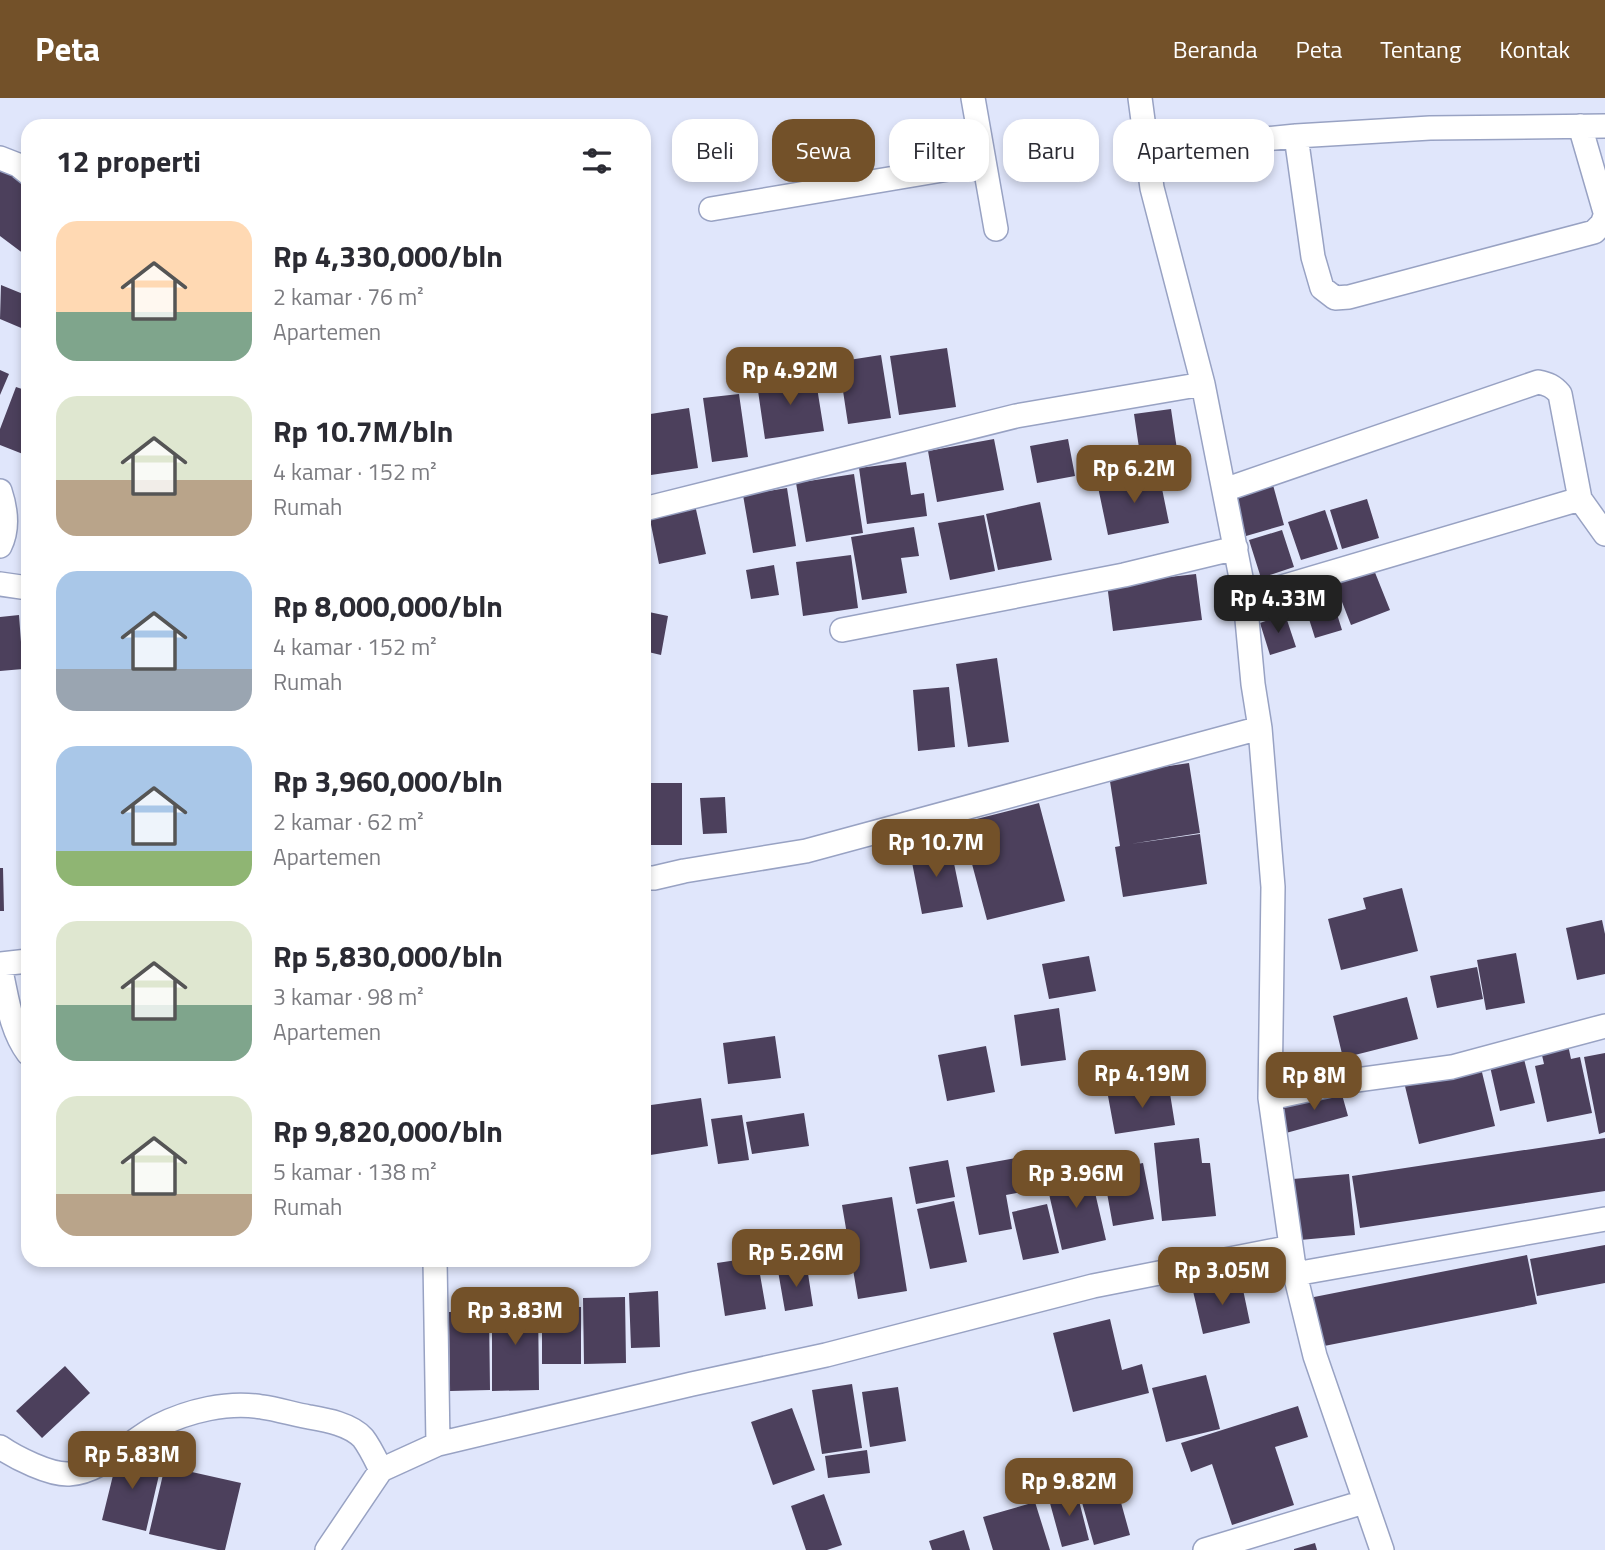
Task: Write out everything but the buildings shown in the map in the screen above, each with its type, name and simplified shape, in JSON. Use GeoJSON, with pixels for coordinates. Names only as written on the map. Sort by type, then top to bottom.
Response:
{"type":"FeatureCollection","features":[{"type":"Feature","properties":{"kind":"street"},"geometry":{"type":"LineString","coordinates":[[973,98],[977,119]]}},
{"type":"Feature","properties":{"kind":"street"},"geometry":{"type":"LineString","coordinates":[[1140,98],[1143,119]]}},
{"type":"Feature","properties":{"kind":"street"},"geometry":{"type":"LineString","coordinates":[[1296,136],[1313,257],[1322,288],[1335,298],[1349,297],[1594,232],[1602,224],[1605,214],[1580,126]]}},
{"type":"Feature","properties":{"kind":"street"},"geometry":{"type":"LineString","coordinates":[[1274,138],[1430,128],[1605,126]]}},
{"type":"Feature","properties":{"kind":"street"},"geometry":{"type":"LineString","coordinates":[[0,158],[21,168]]}},
{"type":"Feature","properties":{"kind":"street"},"geometry":{"type":"LineString","coordinates":[[711,209],[889,179]]}},
{"type":"Feature","properties":{"kind":"street"},"geometry":{"type":"LineString","coordinates":[[987,182],[996,229]]}},
{"type":"Feature","properties":{"kind":"street"},"geometry":{"type":"LineString","coordinates":[[1151,182],[1203,384],[1245,598],[1260,728],[1273,887],[1270,1098],[1295,1274],[1315,1356],[1382,1550]]}},
{"type":"Feature","properties":{"kind":"street"},"geometry":{"type":"LineString","coordinates":[[1224,490],[1538,382],[1554,387],[1560,394],[1580,499],[1605,534]]}},
{"type":"Feature","properties":{"kind":"street"},"geometry":{"type":"LineString","coordinates":[[651,507],[1016,416],[1203,384]]}},
{"type":"Feature","properties":{"kind":"street"},"geometry":{"type":"LineString","coordinates":[[0,491],[6,511],[4,538],[0,546]]}},
{"type":"Feature","properties":{"kind":"street"},"geometry":{"type":"LineString","coordinates":[[1245,598],[1580,499]]}},
{"type":"Feature","properties":{"kind":"street"},"geometry":{"type":"LineString","coordinates":[[842,630],[1124,575],[1236,548]]}},
{"type":"Feature","properties":{"kind":"street"},"geometry":{"type":"LineString","coordinates":[[0,584],[21,587]]}},
{"type":"Feature","properties":{"kind":"street"},"geometry":{"type":"LineString","coordinates":[[651,878],[806,851],[1260,728]]}},
{"type":"Feature","properties":{"kind":"street"},"geometry":{"type":"LineString","coordinates":[[21,962],[0,965],[21,1042]]}},
{"type":"Feature","properties":{"kind":"street"},"geometry":{"type":"LineString","coordinates":[[1270,1098],[1349,1081],[1452,1067],[1605,1026]]}},
{"type":"Feature","properties":{"kind":"street"},"geometry":{"type":"LineString","coordinates":[[1295,1274],[1605,1219]]}},
{"type":"Feature","properties":{"kind":"street"},"geometry":{"type":"LineString","coordinates":[[327,1550],[382,1470],[438,1444],[826,1355],[1093,1286],[1291,1247]]}},
{"type":"Feature","properties":{"kind":"street"},"geometry":{"type":"LineString","coordinates":[[435,1267],[438,1444]]}},
{"type":"Feature","properties":{"kind":"street"},"geometry":{"type":"LineString","coordinates":[[0,1447],[15,1457],[42,1468],[66,1474],[82,1472],[157,1427],[182,1416],[217,1408],[261,1406],[351,1429],[362,1437],[382,1470]]}},
{"type":"Feature","properties":{"kind":"street"},"geometry":{"type":"LineString","coordinates":[[1205,1550],[1364,1502]]}}]}
